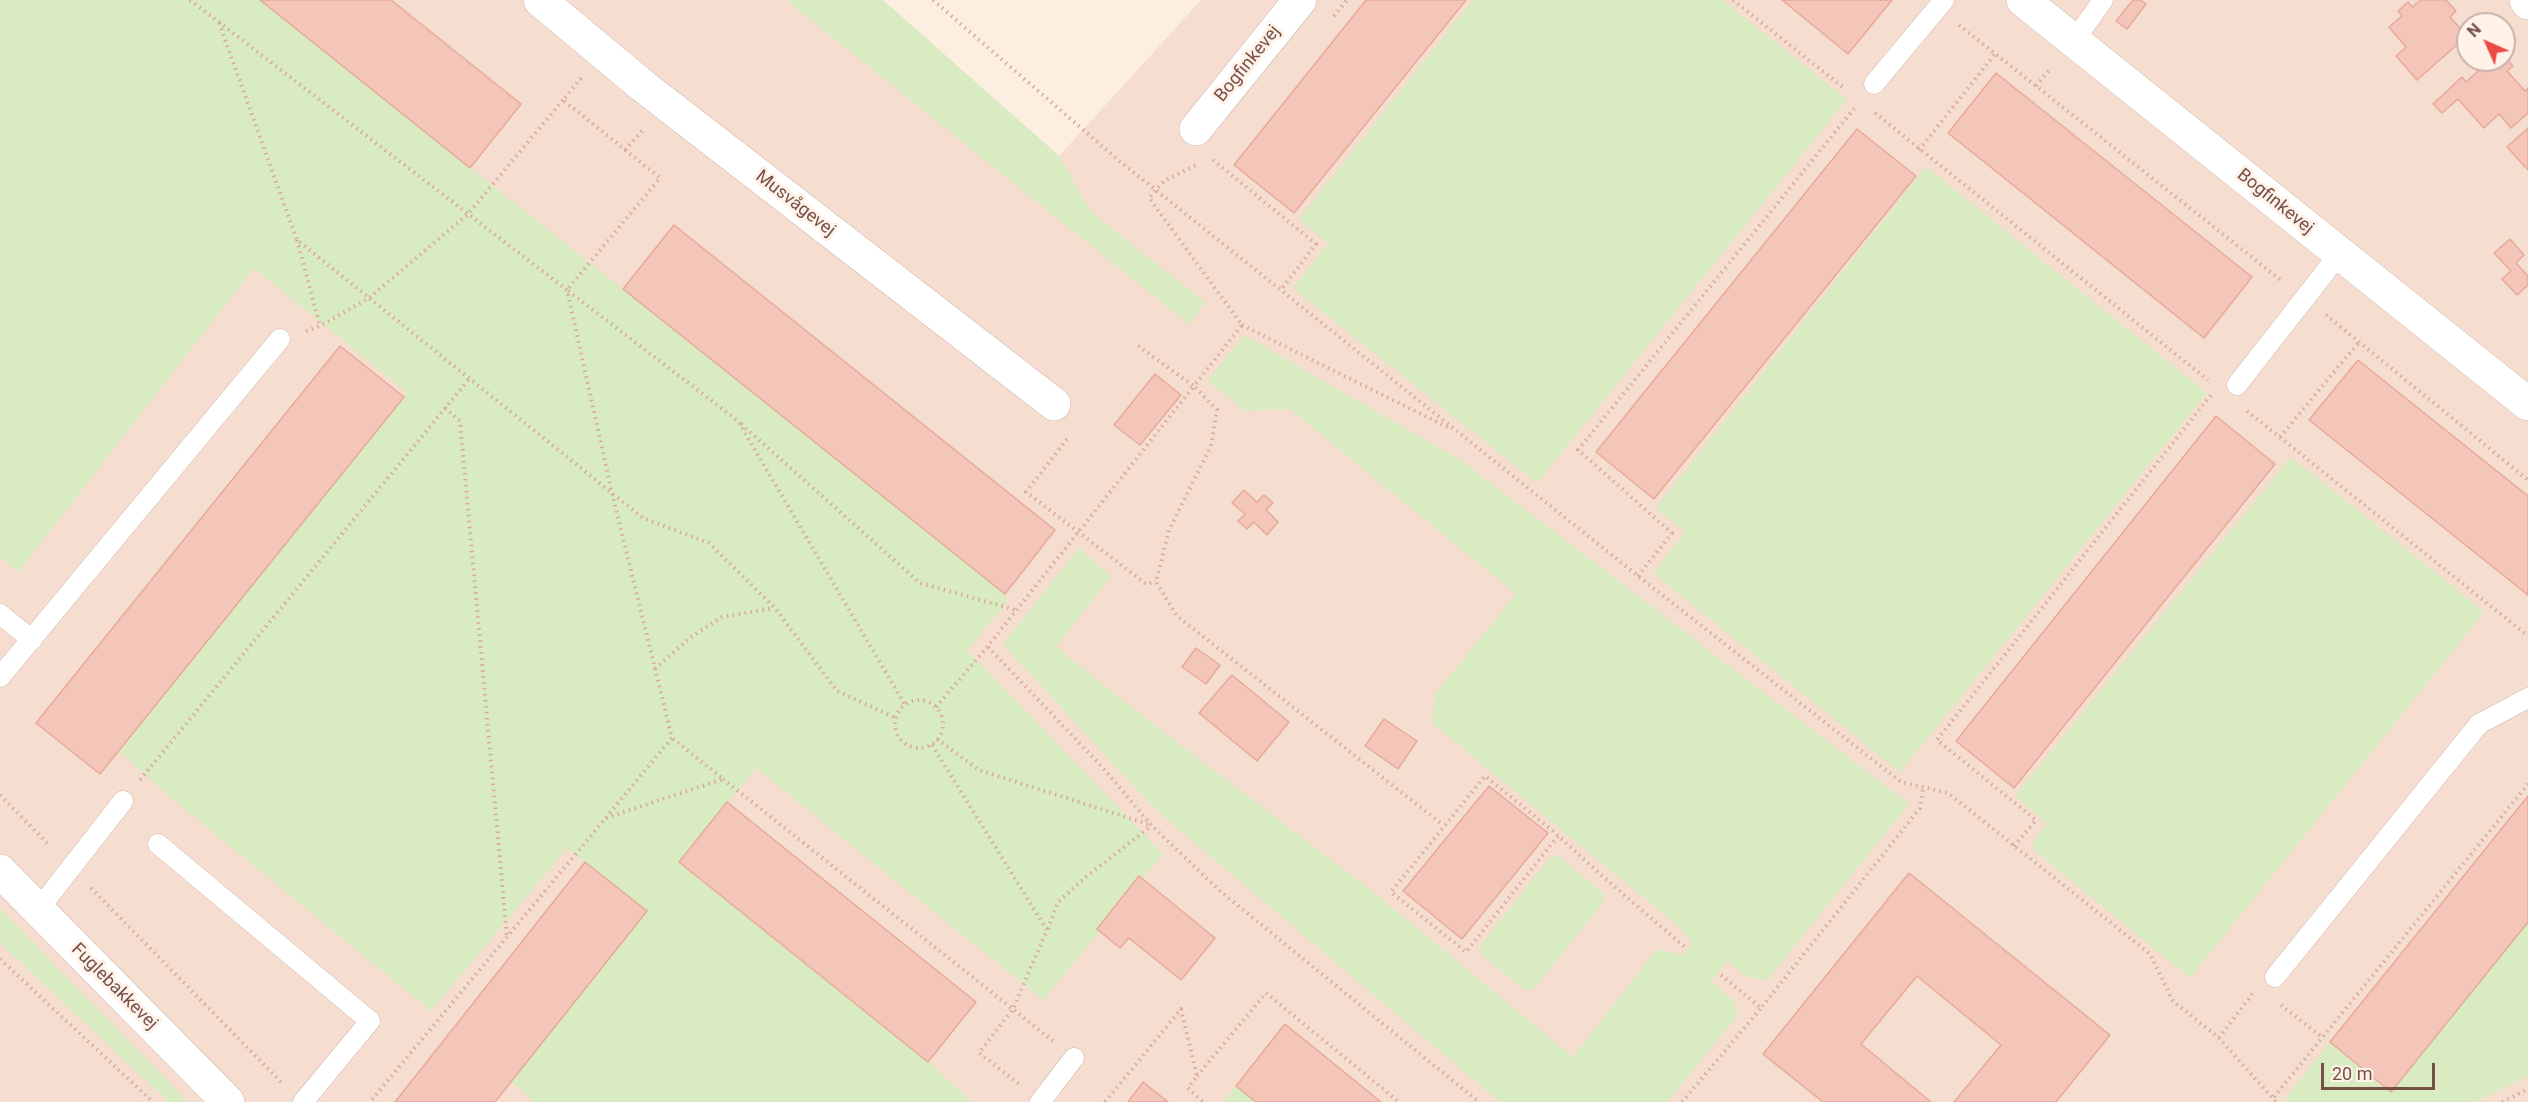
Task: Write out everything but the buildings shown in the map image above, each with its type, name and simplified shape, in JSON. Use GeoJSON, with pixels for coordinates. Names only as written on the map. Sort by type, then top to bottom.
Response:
{"type":"FeatureCollection","features":[{"type":"Feature","properties":{"kind":"street","name":"Musvågevej"},"geometry":{"type":"LineString","coordinates":[[540,0],[602,52],[1053,404]]}},
{"type":"Feature","properties":{"kind":"street","name":"Bogfinkevej"},"geometry":{"type":"LineString","coordinates":[[1196,129],[1300,0]]}},
{"type":"Feature","properties":{"kind":"street","name":"Bogfinkevej"},"geometry":{"type":"LineString","coordinates":[[2023,0],[2528,404]]}},
{"type":"Feature","properties":{"kind":"street","name":"Fuglebakkevej"},"geometry":{"type":"LineString","coordinates":[[0,871],[228,1102]]}},
{"type":"Feature","properties":{"kind":"lane"},"geometry":{"type":"LineString","coordinates":[[2074,41],[2103,0]]}},
{"type":"Feature","properties":{"kind":"lane"},"geometry":{"type":"LineString","coordinates":[[1874,84],[1941,4]]}},
{"type":"Feature","properties":{"kind":"lane"},"geometry":{"type":"LineString","coordinates":[[2227,387],[2305,298],[2340,253]]}},
{"type":"Feature","properties":{"kind":"lane"},"geometry":{"type":"LineString","coordinates":[[0,677],[280,339]]}},
{"type":"Feature","properties":{"kind":"lane"},"geometry":{"type":"LineString","coordinates":[[0,614],[32,640]]}},
{"type":"Feature","properties":{"kind":"lane"},"geometry":{"type":"LineString","coordinates":[[2266,982],[2480,724],[2528,698]]}},
{"type":"Feature","properties":{"kind":"lane"},"geometry":{"type":"LineString","coordinates":[[38,910],[123,801]]}},
{"type":"Feature","properties":{"kind":"lane"},"geometry":{"type":"LineString","coordinates":[[158,844],[370,1021],[303,1102]]}},
{"type":"Feature","properties":{"kind":"lane"},"geometry":{"type":"LineString","coordinates":[[1040,1102],[1074,1058]]}},
{"type":"Feature","properties":{"kind":"path"},"geometry":{"type":"LineString","coordinates":[[190,0],[738,421],[920,584],[1016,610]]}},
{"type":"Feature","properties":{"kind":"path"},"geometry":{"type":"LineString","coordinates":[[933,0],[1049,102],[1156,190],[1638,576],[1901,782],[1948,793],[2150,954],[2173,1001],[2219,1038],[2275,1100],[2528,784]]}},
{"type":"Feature","properties":{"kind":"path"},"geometry":{"type":"LineString","coordinates":[[1332,18],[1347,0]]}},
{"type":"Feature","properties":{"kind":"path"},"geometry":{"type":"LineString","coordinates":[[1733,0],[2212,384]]}},
{"type":"Feature","properties":{"kind":"path"},"geometry":{"type":"LineString","coordinates":[[1941,4],[1996,54],[2305,298],[2528,480]]}},
{"type":"Feature","properties":{"kind":"path"},"geometry":{"type":"LineString","coordinates":[[219,23],[297,240],[320,326]]}},
{"type":"Feature","properties":{"kind":"path"},"geometry":{"type":"LineString","coordinates":[[280,339],[320,326],[369,298],[468,214],[602,52]]}},
{"type":"Feature","properties":{"kind":"path"},"geometry":{"type":"LineString","coordinates":[[1919,150],[1996,54]]}},
{"type":"Feature","properties":{"kind":"path"},"geometry":{"type":"LineString","coordinates":[[1638,576],[1672,533],[1578,450],[1874,84]]}},
{"type":"Feature","properties":{"kind":"path"},"geometry":{"type":"LineString","coordinates":[[563,100],[660,178],[567,290]]}},
{"type":"Feature","properties":{"kind":"path"},"geometry":{"type":"LineString","coordinates":[[1217,154],[1210,158],[1316,244],[1281,290]]}},
{"type":"Feature","properties":{"kind":"path"},"geometry":{"type":"LineString","coordinates":[[1201,162],[1164,181],[1149,198],[1242,325],[1460,433]]}},
{"type":"Feature","properties":{"kind":"path"},"geometry":{"type":"LineString","coordinates":[[297,240],[643,518],[709,543],[775,608],[837,691],[896,718]]}},
{"type":"Feature","properties":{"kind":"path"},"geometry":{"type":"LineString","coordinates":[[567,290],[612,493],[672,738],[1036,1027]]}},
{"type":"Feature","properties":{"kind":"path"},"geometry":{"type":"LineString","coordinates":[[936,707],[988,646],[1242,325]]}},
{"type":"Feature","properties":{"kind":"path"},"geometry":{"type":"LineString","coordinates":[[2280,437],[2359,342]]}},
{"type":"Feature","properties":{"kind":"path"},"geometry":{"type":"LineString","coordinates":[[1138,346],[1194,386],[1217,410],[1212,446],[1169,530],[1156,582],[1177,616],[1443,825]]}},
{"type":"Feature","properties":{"kind":"path"},"geometry":{"type":"LineString","coordinates":[[123,801],[469,379]]}},
{"type":"Feature","properties":{"kind":"path"},"geometry":{"type":"LineString","coordinates":[[2014,846],[2036,820],[1936,740],[2227,387]]}},
{"type":"Feature","properties":{"kind":"path"},"geometry":{"type":"LineString","coordinates":[[445,408],[460,421],[507,937]]}},
{"type":"Feature","properties":{"kind":"path"},"geometry":{"type":"LineString","coordinates":[[2246,411],[2528,636]]}},
{"type":"Feature","properties":{"kind":"path"},"geometry":{"type":"LineString","coordinates":[[738,421],[906,705]]}},
{"type":"Feature","properties":{"kind":"path"},"geometry":{"type":"LineString","coordinates":[[1072,432],[1026,492],[1146,584],[1156,582]]}},
{"type":"Feature","properties":{"kind":"path"},"geometry":{"type":"LineString","coordinates":[[655,669],[690,638],[722,617],[775,608]]}},
{"type":"Feature","properties":{"kind":"path"},"geometry":{"type":"LineString","coordinates":[[988,646],[1104,769],[1151,825],[1220,891],[1479,1102]]}},
{"type":"Feature","properties":{"kind":"path"},"geometry":{"type":"LineString","coordinates":[[911,701],[924,701],[936,707],[942,719],[938,740],[924,747],[908,746],[897,734],[896,718],[906,705],[911,701]]}},
{"type":"Feature","properties":{"kind":"path"},"geometry":{"type":"LineString","coordinates":[[370,1102],[672,738]]}},
{"type":"Feature","properties":{"kind":"path"},"geometry":{"type":"LineString","coordinates":[[938,740],[979,770],[1151,825]]}},
{"type":"Feature","properties":{"kind":"path"},"geometry":{"type":"LineString","coordinates":[[932,744],[1047,930]]}},
{"type":"Feature","properties":{"kind":"path"},"geometry":{"type":"LineString","coordinates":[[1558,836],[1466,952],[1391,892],[1485,776],[1558,836],[1583,861],[1685,947]]}},
{"type":"Feature","properties":{"kind":"path"},"geometry":{"type":"LineString","coordinates":[[605,818],[723,779]]}},
{"type":"Feature","properties":{"kind":"path"},"geometry":{"type":"LineString","coordinates":[[1682,1102],[1761,1008],[1920,808],[1923,788]]}},
{"type":"Feature","properties":{"kind":"path"},"geometry":{"type":"LineString","coordinates":[[0,795],[284,1085]]}},
{"type":"Feature","properties":{"kind":"path"},"geometry":{"type":"LineString","coordinates":[[1040,1102],[979,1053],[1013,1009],[1059,902],[1086,877],[1151,825]]}},
{"type":"Feature","properties":{"kind":"path"},"geometry":{"type":"LineString","coordinates":[[0,959],[139,1086],[153,1102]]}},
{"type":"Feature","properties":{"kind":"path"},"geometry":{"type":"LineString","coordinates":[[1721,975],[1761,1008]]}},
{"type":"Feature","properties":{"kind":"path"},"geometry":{"type":"LineString","coordinates":[[2219,1038],[2266,982],[2323,1038]]}},
{"type":"Feature","properties":{"kind":"path"},"geometry":{"type":"LineString","coordinates":[[1203,1102],[1188,1088],[1266,993],[1399,1102]]}},
{"type":"Feature","properties":{"kind":"path"},"geometry":{"type":"LineString","coordinates":[[1105,1102],[1181,1009],[1197,1076]]}},
{"type":"Feature","properties":{"kind":"path"},"geometry":{"type":"LineString","coordinates":[[2502,1102],[2528,1089]]}},
{"type":"Feature","properties":{"kind":"shaded area"},"geometry":{"type":"Polygon","coordinates":[[[0,0],[883,0],[1059,156],[1201,0],[2528,0],[2528,1102],[0,1102],[0,0]]]}},
{"type":"Feature","properties":{"kind":"green space"},"geometry":{"type":"Polygon","coordinates":[[[0,0],[260,0],[1005,594],[1007,602],[967,650],[1163,854],[1043,1000],[756,768],[679,862],[928,1062],[972,1102],[534,1102],[511,1082],[646,911],[567,848],[431,1011],[175,801],[119,751],[407,392],[254,268],[18,572],[0,557],[0,0]]]}},
{"type":"Feature","properties":{"kind":"green space"},"geometry":{"type":"Polygon","coordinates":[[[786,0],[883,0],[1059,156],[1091,212],[1205,302],[1190,325],[786,0]]]}},
{"type":"Feature","properties":{"kind":"green space"},"geometry":{"type":"Polygon","coordinates":[[[1473,0],[1722,0],[1847,99],[1537,483],[1293,288],[1328,243],[1299,219],[1473,0]]]}},
{"type":"Feature","properties":{"kind":"green space"},"geometry":{"type":"Polygon","coordinates":[[[1926,167],[2207,393],[1900,772],[1653,573],[1685,532],[1656,508],[1926,167]]]}},
{"type":"Feature","properties":{"kind":"green space"},"geometry":{"type":"Polygon","coordinates":[[[1244,335],[1462,461],[1909,804],[1767,980],[1748,977],[1727,961],[1711,982],[1734,1001],[1737,1016],[1667,1102],[1500,1102],[1155,809],[1003,644],[1079,548],[1111,576],[1056,647],[1372,891],[1573,1057],[1657,949],[1683,955],[1693,943],[1676,924],[1432,723],[1436,693],[1516,594],[1290,409],[1245,411],[1208,381],[1244,335]]]}},
{"type":"Feature","properties":{"kind":"green space"},"geometry":{"type":"Polygon","coordinates":[[[2291,457],[2484,612],[2190,978],[2034,850],[2033,842],[2047,823],[2015,796],[2291,457]]]}},
{"type":"Feature","properties":{"kind":"green space"},"geometry":{"type":"Polygon","coordinates":[[[1558,856],[1603,893],[1604,901],[1534,989],[1525,990],[1481,955],[1480,946],[1551,857],[1558,856]]]}},
{"type":"Feature","properties":{"kind":"green space"},"geometry":{"type":"Polygon","coordinates":[[[0,909],[188,1102],[169,1102],[0,943],[0,909]]]}},
{"type":"Feature","properties":{"kind":"green space"},"geometry":{"type":"Polygon","coordinates":[[[2528,922],[2528,1076],[2475,1102],[2286,1102],[2285,1099],[2330,1042],[2391,1092],[2528,922]]]}},
{"type":"Feature","properties":{"kind":"green space"},"geometry":{"type":"Polygon","coordinates":[[[1236,1086],[1256,1102],[1223,1102],[1236,1086]]]}}]}
